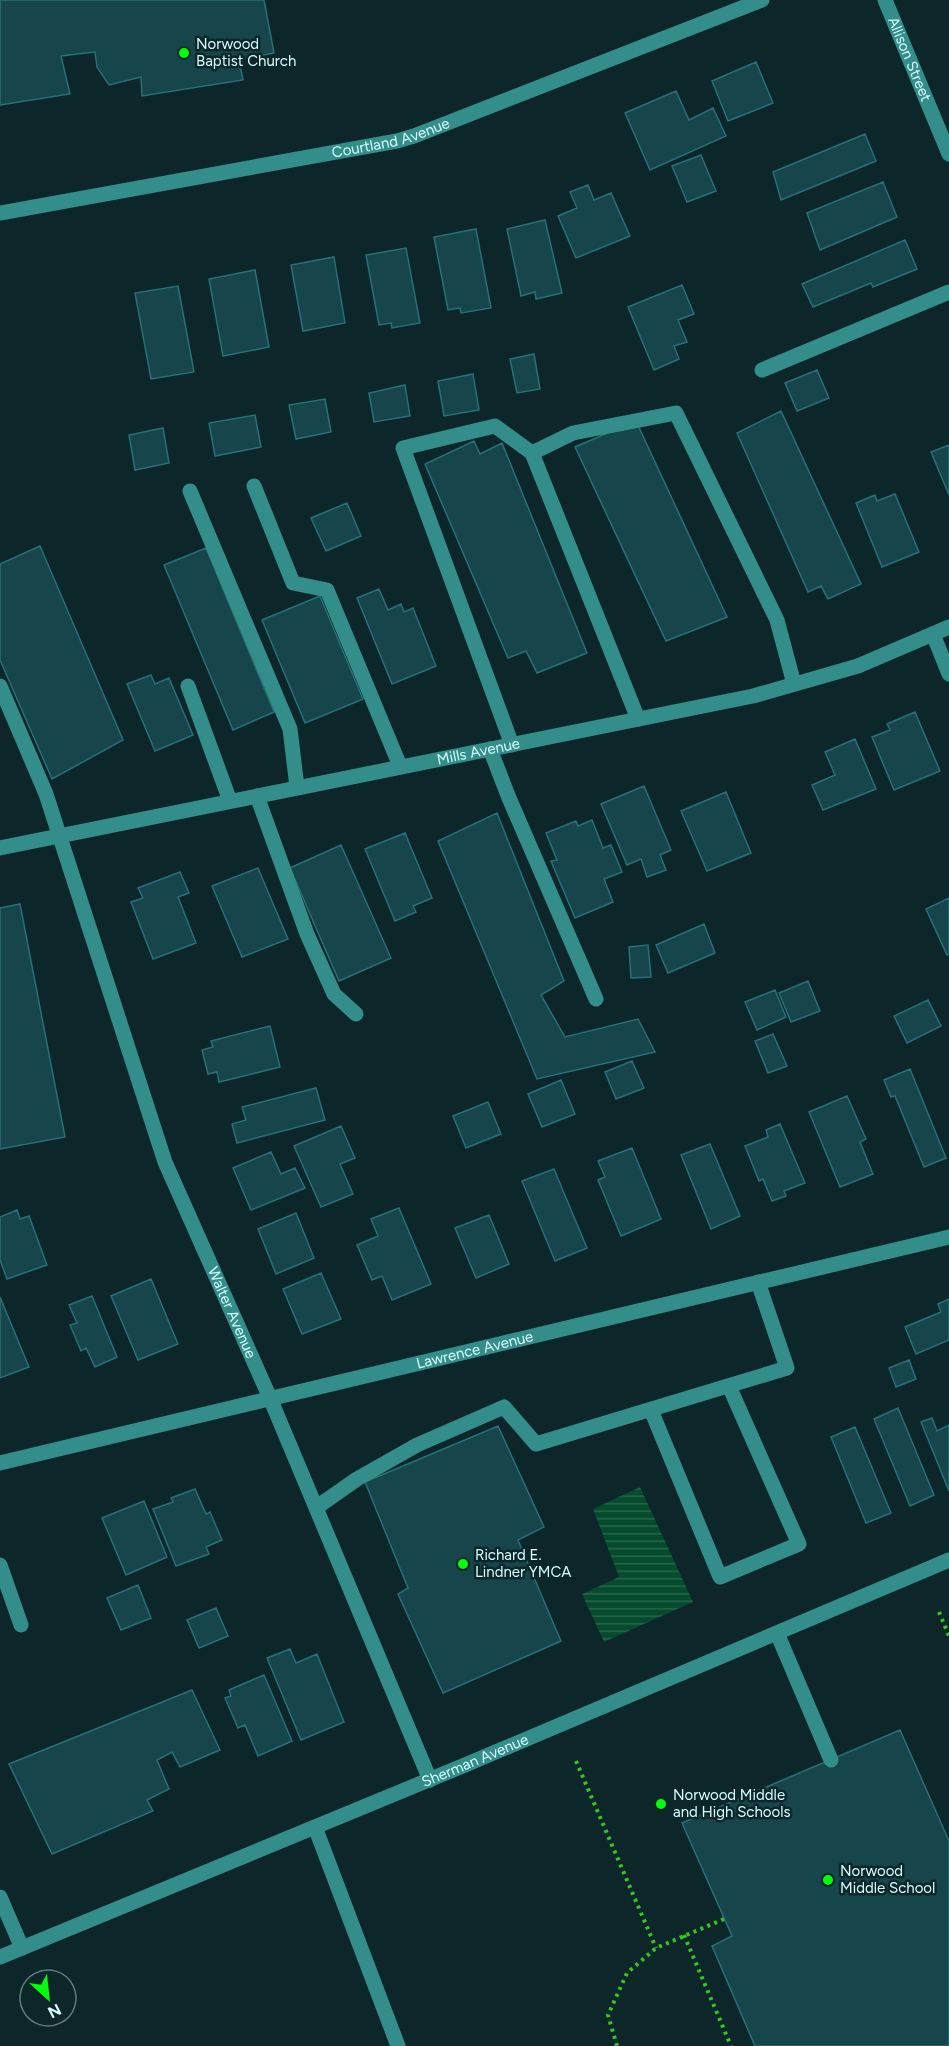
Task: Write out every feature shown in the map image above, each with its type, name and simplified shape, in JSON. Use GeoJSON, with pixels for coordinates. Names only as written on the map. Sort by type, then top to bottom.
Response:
{"type":"FeatureCollection","features":[{"type":"Feature","properties":{"kind":"street","name":"Courtland Avenue"},"geometry":{"type":"LineString","coordinates":[[0,213],[406,138],[762,0]]}},
{"type":"Feature","properties":{"kind":"street","name":"Allison Street"},"geometry":{"type":"LineString","coordinates":[[885,0],[949,153]]}},
{"type":"Feature","properties":{"kind":"street"},"geometry":{"type":"LineString","coordinates":[[762,370],[949,292]]}},
{"type":"Feature","properties":{"kind":"street"},"geometry":{"type":"LineString","coordinates":[[532,453],[573,433],[676,413],[777,620],[795,684]]}},
{"type":"Feature","properties":{"kind":"street"},"geometry":{"type":"LineString","coordinates":[[512,744],[403,448],[495,426],[532,453],[638,719]]}},
{"type":"Feature","properties":{"kind":"street"},"geometry":{"type":"LineString","coordinates":[[254,486],[294,583],[327,590],[400,766]]}},
{"type":"Feature","properties":{"kind":"street"},"geometry":{"type":"LineString","coordinates":[[190,491],[290,729],[297,787]]}},
{"type":"Feature","properties":{"kind":"street","name":"Mills Avenue"},"geometry":{"type":"LineString","coordinates":[[0,848],[753,696],[858,666],[949,627]]}},
{"type":"Feature","properties":{"kind":"street"},"geometry":{"type":"LineString","coordinates":[[933,634],[949,674]]}},
{"type":"Feature","properties":{"kind":"street","name":"Walter Avenue"},"geometry":{"type":"LineString","coordinates":[[0,686],[46,794],[165,1162],[270,1398],[430,1780]]}},
{"type":"Feature","properties":{"kind":"street"},"geometry":{"type":"LineString","coordinates":[[188,686],[230,801]]}},
{"type":"Feature","properties":{"kind":"street"},"geometry":{"type":"LineString","coordinates":[[490,749],[596,999]]}},
{"type":"Feature","properties":{"kind":"street"},"geometry":{"type":"LineString","coordinates":[[257,796],[307,934],[334,994],[356,1014]]}},
{"type":"Feature","properties":{"kind":"street","name":"Lawrence Avenue"},"geometry":{"type":"LineString","coordinates":[[0,1463],[949,1237]]}},
{"type":"Feature","properties":{"kind":"street"},"geometry":{"type":"LineString","coordinates":[[316,1507],[357,1479],[417,1445],[504,1407],[536,1444],[788,1368],[758,1282]]}},
{"type":"Feature","properties":{"kind":"street"},"geometry":{"type":"LineString","coordinates":[[651,1410],[720,1577],[799,1544],[729,1386]]}},
{"type":"Feature","properties":{"kind":"street","name":"Sherman Avenue"},"geometry":{"type":"LineString","coordinates":[[0,1957],[430,1780],[949,1560]]}},
{"type":"Feature","properties":{"kind":"street"},"geometry":{"type":"LineString","coordinates":[[0,1564],[21,1625]]}},
{"type":"Feature","properties":{"kind":"street"},"geometry":{"type":"LineString","coordinates":[[777,1633],[831,1760]]}},
{"type":"Feature","properties":{"kind":"street"},"geometry":{"type":"LineString","coordinates":[[315,1827],[398,2046]]}},
{"type":"Feature","properties":{"kind":"street"},"geometry":{"type":"LineString","coordinates":[[0,1897],[22,1948]]}},
{"type":"Feature","properties":{"kind":"path"},"geometry":{"type":"LineString","coordinates":[[939,1612],[949,1636]]}},
{"type":"Feature","properties":{"kind":"path"},"geometry":{"type":"LineString","coordinates":[[576,1761],[656,1948]]}},
{"type":"Feature","properties":{"kind":"path"},"geometry":{"type":"LineString","coordinates":[[617,2046],[608,2016],[627,1973],[656,1948],[724,1918]]}},
{"type":"Feature","properties":{"kind":"path"},"geometry":{"type":"LineString","coordinates":[[684,1935],[731,2046]]}},
{"type":"Feature","properties":{"kind":"shaded area"},"geometry":{"type":"Polygon","coordinates":[[[640,1487],[693,1602],[604,1642],[582,1594],[619,1577],[593,1509],[640,1487]]]}},
{"type":"Feature","properties":{"kind":"building","name":"Norwood Baptist Church"},"geometry":{"type":"Polygon","coordinates":[[[0,0],[264,0],[274,53],[239,60],[243,80],[142,96],[141,77],[109,85],[97,67],[95,52],[61,56],[70,94],[0,105],[0,0]]]}},
{"type":"Feature","properties":{"kind":"building"},"geometry":{"type":"Polygon","coordinates":[[[756,62],[773,103],[728,121],[712,81],[756,62]]]}},
{"type":"Feature","properties":{"kind":"building"},"geometry":{"type":"Polygon","coordinates":[[[676,91],[689,120],[713,108],[726,136],[650,170],[625,113],[676,91]]]}},
{"type":"Feature","properties":{"kind":"building"},"geometry":{"type":"Polygon","coordinates":[[[865,134],[876,161],[781,200],[773,172],[865,134]]]}},
{"type":"Feature","properties":{"kind":"building"},"geometry":{"type":"Polygon","coordinates":[[[701,155],[716,191],[687,202],[672,166],[701,155]]]}},
{"type":"Feature","properties":{"kind":"building"},"geometry":{"type":"Polygon","coordinates":[[[883,182],[897,217],[820,250],[807,213],[883,182]]]}},
{"type":"Feature","properties":{"kind":"building"},"geometry":{"type":"Polygon","coordinates":[[[588,185],[594,200],[611,193],[630,236],[576,258],[558,216],[577,208],[570,192],[588,185]]]}},
{"type":"Feature","properties":{"kind":"building"},"geometry":{"type":"Polygon","coordinates":[[[545,220],[562,293],[536,299],[535,292],[521,296],[507,229],[545,220]]]}},
{"type":"Feature","properties":{"kind":"building"},"geometry":{"type":"Polygon","coordinates":[[[476,229],[491,308],[461,313],[460,308],[448,310],[434,237],[476,229]]]}},
{"type":"Feature","properties":{"kind":"building"},"geometry":{"type":"Polygon","coordinates":[[[905,240],[917,269],[873,287],[871,283],[813,307],[802,284],[905,240]]]}},
{"type":"Feature","properties":{"kind":"building"},"geometry":{"type":"Polygon","coordinates":[[[406,248],[420,323],[392,328],[391,323],[379,325],[366,255],[406,248]]]}},
{"type":"Feature","properties":{"kind":"building"},"geometry":{"type":"Polygon","coordinates":[[[334,257],[345,323],[303,331],[291,265],[334,257]]]}},
{"type":"Feature","properties":{"kind":"building"},"geometry":{"type":"Polygon","coordinates":[[[255,270],[269,347],[223,356],[209,279],[255,270]]]}},
{"type":"Feature","properties":{"kind":"building"},"geometry":{"type":"Polygon","coordinates":[[[682,285],[694,314],[678,320],[687,342],[674,346],[679,359],[654,370],[628,307],[682,285]]]}},
{"type":"Feature","properties":{"kind":"building"},"geometry":{"type":"Polygon","coordinates":[[[178,286],[194,372],[151,379],[135,293],[178,286]]]}},
{"type":"Feature","properties":{"kind":"building"},"geometry":{"type":"Polygon","coordinates":[[[534,354],[540,389],[517,393],[510,359],[534,354]]]}},
{"type":"Feature","properties":{"kind":"building"},"geometry":{"type":"Polygon","coordinates":[[[817,370],[829,398],[797,411],[785,383],[817,370]]]}},
{"type":"Feature","properties":{"kind":"building"},"geometry":{"type":"Polygon","coordinates":[[[473,374],[479,410],[444,416],[438,381],[473,374]]]}},
{"type":"Feature","properties":{"kind":"building"},"geometry":{"type":"Polygon","coordinates":[[[405,385],[410,416],[374,422],[369,393],[405,385]]]}},
{"type":"Feature","properties":{"kind":"building"},"geometry":{"type":"Polygon","coordinates":[[[325,399],[331,432],[296,439],[289,405],[325,399]]]}},
{"type":"Feature","properties":{"kind":"building"},"geometry":{"type":"Polygon","coordinates":[[[781,411],[861,584],[828,599],[821,586],[808,592],[737,433],[781,411]]]}},
{"type":"Feature","properties":{"kind":"building"},"geometry":{"type":"Polygon","coordinates":[[[255,415],[261,447],[215,456],[209,423],[255,415]]]}},
{"type":"Feature","properties":{"kind":"building"},"geometry":{"type":"Polygon","coordinates":[[[636,421],[727,617],[666,641],[575,447],[636,421]]]}},
{"type":"Feature","properties":{"kind":"building"},"geometry":{"type":"Polygon","coordinates":[[[163,428],[169,463],[135,470],[129,435],[163,428]]]}},
{"type":"Feature","properties":{"kind":"building"},"geometry":{"type":"Polygon","coordinates":[[[474,441],[480,454],[502,443],[587,653],[537,673],[526,651],[508,658],[425,464],[474,441]]]}},
{"type":"Feature","properties":{"kind":"building"},"geometry":{"type":"Polygon","coordinates":[[[949,445],[949,495],[931,452],[949,445]]]}},
{"type":"Feature","properties":{"kind":"building"},"geometry":{"type":"Polygon","coordinates":[[[895,494],[919,552],[882,567],[856,503],[875,495],[877,501],[895,494]]]}},
{"type":"Feature","properties":{"kind":"building"},"geometry":{"type":"Polygon","coordinates":[[[347,503],[361,536],[326,551],[311,518],[347,503]]]}},
{"type":"Feature","properties":{"kind":"building"},"geometry":{"type":"Polygon","coordinates":[[[40,546],[123,740],[52,779],[0,660],[0,564],[40,546]]]}},
{"type":"Feature","properties":{"kind":"building"},"geometry":{"type":"Polygon","coordinates":[[[206,548],[274,712],[233,730],[164,565],[206,548]]]}},
{"type":"Feature","properties":{"kind":"building"},"geometry":{"type":"Polygon","coordinates":[[[379,589],[388,610],[401,604],[404,612],[413,608],[436,666],[392,684],[357,598],[379,589]]]}},
{"type":"Feature","properties":{"kind":"building"},"geometry":{"type":"Polygon","coordinates":[[[320,596],[363,699],[305,723],[262,620],[320,596]]]}},
{"type":"Feature","properties":{"kind":"building"},"geometry":{"type":"Polygon","coordinates":[[[151,675],[155,684],[169,678],[193,735],[155,751],[127,684],[151,675]]]}},
{"type":"Feature","properties":{"kind":"building"},"geometry":{"type":"Polygon","coordinates":[[[915,712],[940,771],[894,790],[872,737],[890,730],[887,724],[915,712]]]}},
{"type":"Feature","properties":{"kind":"building"},"geometry":{"type":"Polygon","coordinates":[[[855,739],[876,789],[823,810],[812,785],[835,775],[825,752],[855,739]]]}},
{"type":"Feature","properties":{"kind":"building"},"geometry":{"type":"Polygon","coordinates":[[[644,786],[671,850],[660,855],[666,870],[647,877],[641,859],[627,865],[601,804],[644,786]]]}},
{"type":"Feature","properties":{"kind":"building"},"geometry":{"type":"Polygon","coordinates":[[[726,792],[751,853],[707,871],[681,811],[726,792]]]}},
{"type":"Feature","properties":{"kind":"building"},"geometry":{"type":"Polygon","coordinates":[[[497,813],[564,981],[541,995],[565,1037],[638,1019],[655,1052],[537,1079],[438,841],[497,813]]]}},
{"type":"Feature","properties":{"kind":"building"},"geometry":{"type":"Polygon","coordinates":[[[592,820],[603,848],[611,845],[622,872],[604,879],[613,902],[575,918],[551,861],[557,860],[546,833],[576,821],[578,826],[592,820]]]}},
{"type":"Feature","properties":{"kind":"building"},"geometry":{"type":"Polygon","coordinates":[[[405,833],[432,898],[413,906],[416,912],[395,921],[365,849],[405,833]]]}},
{"type":"Feature","properties":{"kind":"building"},"geometry":{"type":"Polygon","coordinates":[[[341,845],[391,958],[339,981],[290,868],[341,845]]]}},
{"type":"Feature","properties":{"kind":"building"},"geometry":{"type":"Polygon","coordinates":[[[258,868],[288,939],[242,957],[212,886],[258,868]]]}},
{"type":"Feature","properties":{"kind":"building"},"geometry":{"type":"Polygon","coordinates":[[[180,872],[189,893],[178,897],[196,943],[153,959],[131,902],[143,898],[138,888],[180,872]]]}},
{"type":"Feature","properties":{"kind":"building"},"geometry":{"type":"Polygon","coordinates":[[[949,898],[949,954],[947,955],[926,909],[949,898]]]}},
{"type":"Feature","properties":{"kind":"building"},"geometry":{"type":"Polygon","coordinates":[[[20,904],[65,1137],[0,1149],[0,908],[20,904]]]}},
{"type":"Feature","properties":{"kind":"building"},"geometry":{"type":"Polygon","coordinates":[[[704,924],[715,953],[668,973],[656,945],[704,924]]]}},
{"type":"Feature","properties":{"kind":"building"},"geometry":{"type":"Polygon","coordinates":[[[648,945],[651,977],[631,978],[629,947],[648,945]]]}},
{"type":"Feature","properties":{"kind":"building"},"geometry":{"type":"Polygon","coordinates":[[[808,981],[820,1011],[791,1022],[779,993],[808,981]]]}},
{"type":"Feature","properties":{"kind":"building"},"geometry":{"type":"Polygon","coordinates":[[[775,990],[786,1017],[757,1030],[745,1002],[775,990]]]}},
{"type":"Feature","properties":{"kind":"building"},"geometry":{"type":"Polygon","coordinates":[[[928,1000],[941,1026],[907,1043],[894,1016],[928,1000]]]}},
{"type":"Feature","properties":{"kind":"building"},"geometry":{"type":"Polygon","coordinates":[[[270,1026],[280,1067],[219,1082],[217,1072],[208,1074],[202,1050],[213,1047],[211,1041],[270,1026]]]}},
{"type":"Feature","properties":{"kind":"building"},"geometry":{"type":"Polygon","coordinates":[[[773,1034],[787,1066],[768,1073],[755,1041],[773,1034]]]}},
{"type":"Feature","properties":{"kind":"building"},"geometry":{"type":"Polygon","coordinates":[[[632,1061],[644,1088],[616,1099],[605,1072],[632,1061]]]}},
{"type":"Feature","properties":{"kind":"building"},"geometry":{"type":"Polygon","coordinates":[[[910,1069],[946,1158],[924,1167],[895,1096],[891,1097],[884,1080],[910,1069]]]}},
{"type":"Feature","properties":{"kind":"building"},"geometry":{"type":"Polygon","coordinates":[[[561,1080],[575,1114],[542,1127],[528,1094],[561,1080]]]}},
{"type":"Feature","properties":{"kind":"building"},"geometry":{"type":"Polygon","coordinates":[[[316,1088],[325,1120],[237,1143],[232,1124],[246,1120],[242,1107],[316,1088]]]}},
{"type":"Feature","properties":{"kind":"building"},"geometry":{"type":"Polygon","coordinates":[[[847,1096],[866,1139],[860,1142],[873,1174],[840,1187],[809,1112],[847,1096]]]}},
{"type":"Feature","properties":{"kind":"building"},"geometry":{"type":"Polygon","coordinates":[[[488,1102],[501,1134],[466,1148],[453,1116],[488,1102]]]}},
{"type":"Feature","properties":{"kind":"building"},"geometry":{"type":"Polygon","coordinates":[[[780,1124],[805,1183],[784,1191],[786,1196],[772,1201],[763,1179],[759,1181],[745,1146],[768,1137],[766,1130],[780,1124]]]}},
{"type":"Feature","properties":{"kind":"building"},"geometry":{"type":"Polygon","coordinates":[[[341,1126],[355,1158],[340,1164],[353,1194],[321,1207],[294,1146],[341,1126]]]}},
{"type":"Feature","properties":{"kind":"building"},"geometry":{"type":"Polygon","coordinates":[[[710,1144],[740,1216],[711,1229],[681,1155],[710,1144]]]}},
{"type":"Feature","properties":{"kind":"building"},"geometry":{"type":"Polygon","coordinates":[[[632,1148],[661,1219],[621,1236],[598,1180],[605,1177],[598,1161],[632,1148]]]}},
{"type":"Feature","properties":{"kind":"building"},"geometry":{"type":"Polygon","coordinates":[[[271,1152],[281,1174],[295,1168],[305,1188],[251,1210],[233,1168],[271,1152]]]}},
{"type":"Feature","properties":{"kind":"building"},"geometry":{"type":"Polygon","coordinates":[[[554,1169],[587,1248],[555,1261],[522,1181],[554,1169]]]}},
{"type":"Feature","properties":{"kind":"building"},"geometry":{"type":"Polygon","coordinates":[[[399,1208],[431,1284],[392,1300],[382,1276],[372,1280],[357,1245],[378,1236],[371,1219],[399,1208]]]}},
{"type":"Feature","properties":{"kind":"building"},"geometry":{"type":"Polygon","coordinates":[[[17,1210],[20,1219],[29,1216],[47,1265],[7,1279],[0,1260],[0,1217],[17,1210]]]}},
{"type":"Feature","properties":{"kind":"building"},"geometry":{"type":"Polygon","coordinates":[[[296,1213],[314,1258],[276,1274],[258,1229],[296,1213]]]}},
{"type":"Feature","properties":{"kind":"building"},"geometry":{"type":"Polygon","coordinates":[[[489,1215],[509,1264],[476,1278],[455,1228],[489,1215]]]}},
{"type":"Feature","properties":{"kind":"building"},"geometry":{"type":"Polygon","coordinates":[[[321,1273],[341,1319],[302,1334],[283,1289],[321,1273]]]}},
{"type":"Feature","properties":{"kind":"building"},"geometry":{"type":"Polygon","coordinates":[[[151,1279],[178,1344],[138,1360],[111,1296],[151,1279]]]}},
{"type":"Feature","properties":{"kind":"building"},"geometry":{"type":"Polygon","coordinates":[[[92,1296],[117,1357],[95,1367],[86,1348],[81,1351],[70,1325],[77,1323],[69,1305],[92,1296]]]}},
{"type":"Feature","properties":{"kind":"building"},"geometry":{"type":"Polygon","coordinates":[[[0,1297],[29,1367],[0,1378],[0,1297]]]}},
{"type":"Feature","properties":{"kind":"building"},"geometry":{"type":"Polygon","coordinates":[[[949,1299],[949,1340],[916,1354],[905,1327],[941,1312],[938,1304],[949,1299]]]}},
{"type":"Feature","properties":{"kind":"building"},"geometry":{"type":"Polygon","coordinates":[[[909,1360],[916,1379],[896,1387],[889,1368],[909,1360]]]}},
{"type":"Feature","properties":{"kind":"building"},"geometry":{"type":"Polygon","coordinates":[[[898,1408],[934,1495],[910,1506],[874,1419],[898,1408]]]}},
{"type":"Feature","properties":{"kind":"building"},"geometry":{"type":"Polygon","coordinates":[[[932,1418],[937,1431],[949,1425],[949,1491],[921,1422],[932,1418]]]}},
{"type":"Feature","properties":{"kind":"building","name":"Richard E. Lindner YMCA"},"geometry":{"type":"Polygon","coordinates":[[[498,1426],[544,1527],[518,1540],[561,1641],[443,1693],[398,1594],[408,1588],[365,1482],[498,1426]]]}},
{"type":"Feature","properties":{"kind":"building"},"geometry":{"type":"Polygon","coordinates":[[[855,1427],[891,1513],[866,1523],[831,1437],[855,1427]]]}},
{"type":"Feature","properties":{"kind":"building"},"geometry":{"type":"Polygon","coordinates":[[[195,1489],[206,1514],[210,1512],[222,1540],[206,1547],[209,1554],[176,1566],[153,1509],[173,1502],[171,1498],[195,1489]]]}},
{"type":"Feature","properties":{"kind":"building"},"geometry":{"type":"Polygon","coordinates":[[[144,1501],[167,1557],[126,1575],[102,1518],[144,1501]]]}},
{"type":"Feature","properties":{"kind":"building"},"geometry":{"type":"Polygon","coordinates":[[[138,1585],[151,1618],[121,1630],[107,1598],[138,1585]]]}},
{"type":"Feature","properties":{"kind":"building"},"geometry":{"type":"Polygon","coordinates":[[[216,1608],[228,1636],[199,1648],[187,1620],[216,1608]]]}},
{"type":"Feature","properties":{"kind":"building"},"geometry":{"type":"Polygon","coordinates":[[[290,1649],[296,1663],[317,1654],[344,1722],[301,1740],[267,1658],[290,1649]]]}},
{"type":"Feature","properties":{"kind":"building"},"geometry":{"type":"Polygon","coordinates":[[[264,1675],[292,1741],[258,1756],[245,1725],[238,1728],[225,1698],[231,1696],[229,1690],[264,1675]]]}},
{"type":"Feature","properties":{"kind":"building"},"geometry":{"type":"Polygon","coordinates":[[[192,1690],[220,1750],[180,1767],[172,1752],[157,1760],[169,1789],[147,1800],[153,1811],[52,1854],[9,1764],[192,1690]]]}},
{"type":"Feature","properties":{"kind":"building","name":"Norwood Middle School"},"geometry":{"type":"Polygon","coordinates":[[[900,1730],[949,1841],[949,2046],[755,2046],[712,1946],[732,1936],[682,1823],[900,1730]]]}},
{"type":"Feature","properties":{"kind":"place","name":"Norwood Baptist Church"},"geometry":{"type":"Point","coordinates":[184,53]}},
{"type":"Feature","properties":{"kind":"place","name":"Richard E. Lindner YMCA"},"geometry":{"type":"Point","coordinates":[463,1564]}},
{"type":"Feature","properties":{"kind":"place","name":"Norwood Middle and High Schools"},"geometry":{"type":"Point","coordinates":[661,1804]}},
{"type":"Feature","properties":{"kind":"place","name":"Norwood Middle School"},"geometry":{"type":"Point","coordinates":[828,1880]}}]}
